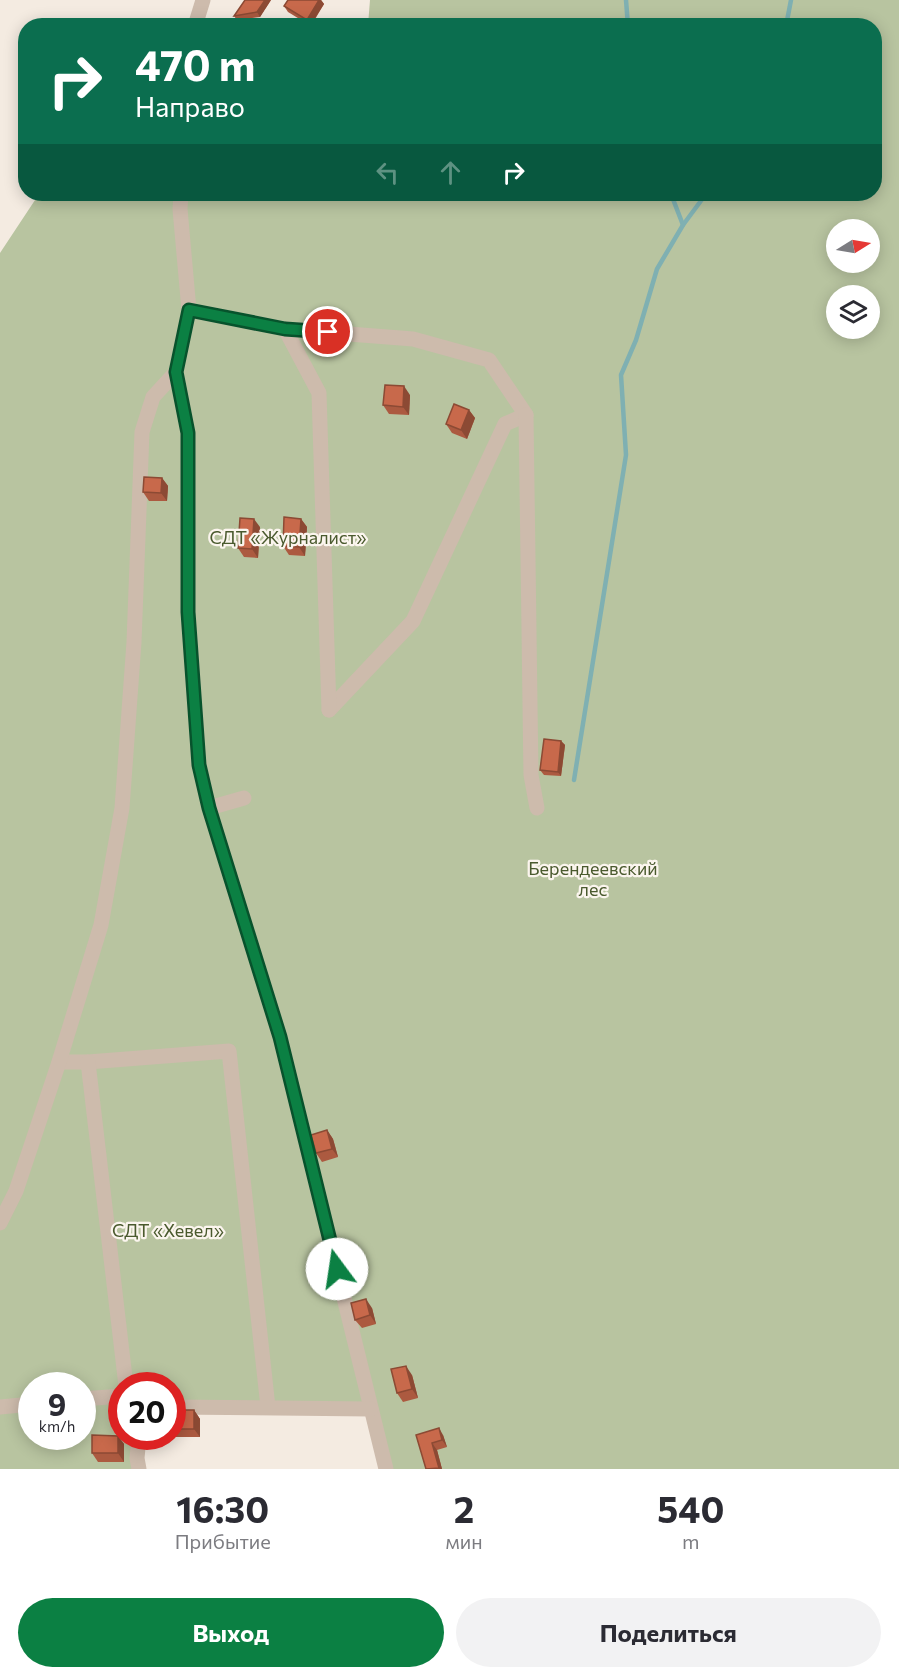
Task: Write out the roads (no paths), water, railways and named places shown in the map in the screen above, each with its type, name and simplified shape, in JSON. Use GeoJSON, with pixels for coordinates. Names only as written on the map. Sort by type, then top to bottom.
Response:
{"type":"FeatureCollection","features":[{"type":"Feature","properties":{"kind":"street"},"geometry":{"type":"LineString","coordinates":[[197,18],[203,0]]}},
{"type":"Feature","properties":{"kind":"street"},"geometry":{"type":"LineString","coordinates":[[181,201],[189,310],[176,372],[188,433],[188,612],[199,765],[209,808],[280,1037],[386,1469]]}},
{"type":"Feature","properties":{"kind":"street"},"geometry":{"type":"LineString","coordinates":[[189,310],[285,329],[413,339],[489,360],[526,415],[531,776],[537,808]]}},
{"type":"Feature","properties":{"kind":"street"},"geometry":{"type":"LineString","coordinates":[[285,329],[319,393],[329,710],[414,621],[505,424],[526,415]]}},
{"type":"Feature","properties":{"kind":"street"},"geometry":{"type":"LineString","coordinates":[[0,1222],[16,1191],[60,1062],[101,925],[122,808],[134,642],[142,432],[153,397],[176,372]]}},
{"type":"Feature","properties":{"kind":"street"},"geometry":{"type":"LineString","coordinates":[[209,808],[244,798]]}},
{"type":"Feature","properties":{"kind":"street"},"geometry":{"type":"LineString","coordinates":[[60,1062],[229,1052],[268,1407]]}},
{"type":"Feature","properties":{"kind":"street"},"geometry":{"type":"LineString","coordinates":[[88,1062],[124,1372]]}},
{"type":"Feature","properties":{"kind":"street"},"geometry":{"type":"LineString","coordinates":[[0,1407],[18,1405]]}},
{"type":"Feature","properties":{"kind":"street"},"geometry":{"type":"LineString","coordinates":[[186,1407],[371,1409]]}},
{"type":"Feature","properties":{"kind":"street"},"geometry":{"type":"LineString","coordinates":[[138,1450],[139,1469]]}},
{"type":"Feature","properties":{"kind":"waterway"},"geometry":{"type":"LineString","coordinates":[[626,0],[627,18]]}},
{"type":"Feature","properties":{"kind":"waterway"},"geometry":{"type":"LineString","coordinates":[[788,18],[791,0]]}},
{"type":"Feature","properties":{"kind":"waterway"},"geometry":{"type":"LineString","coordinates":[[674,201],[683,225]]}},
{"type":"Feature","properties":{"kind":"waterway"},"geometry":{"type":"LineString","coordinates":[[574,780],[626,455],[621,375],[636,340],[657,269],[683,225],[701,201]]}},
{"type":"Feature","properties":{"kind":"park label","name":"СДТ «Журналист»"},"geometry":{"type":"Point","coordinates":[288,537]}},
{"type":"Feature","properties":{"kind":"park label","name":"Берендеевский лес"},"geometry":{"type":"Point","coordinates":[593,878]}},
{"type":"Feature","properties":{"kind":"park label","name":"СДТ «Хевел»"},"geometry":{"type":"Point","coordinates":[168,1230]}}]}
